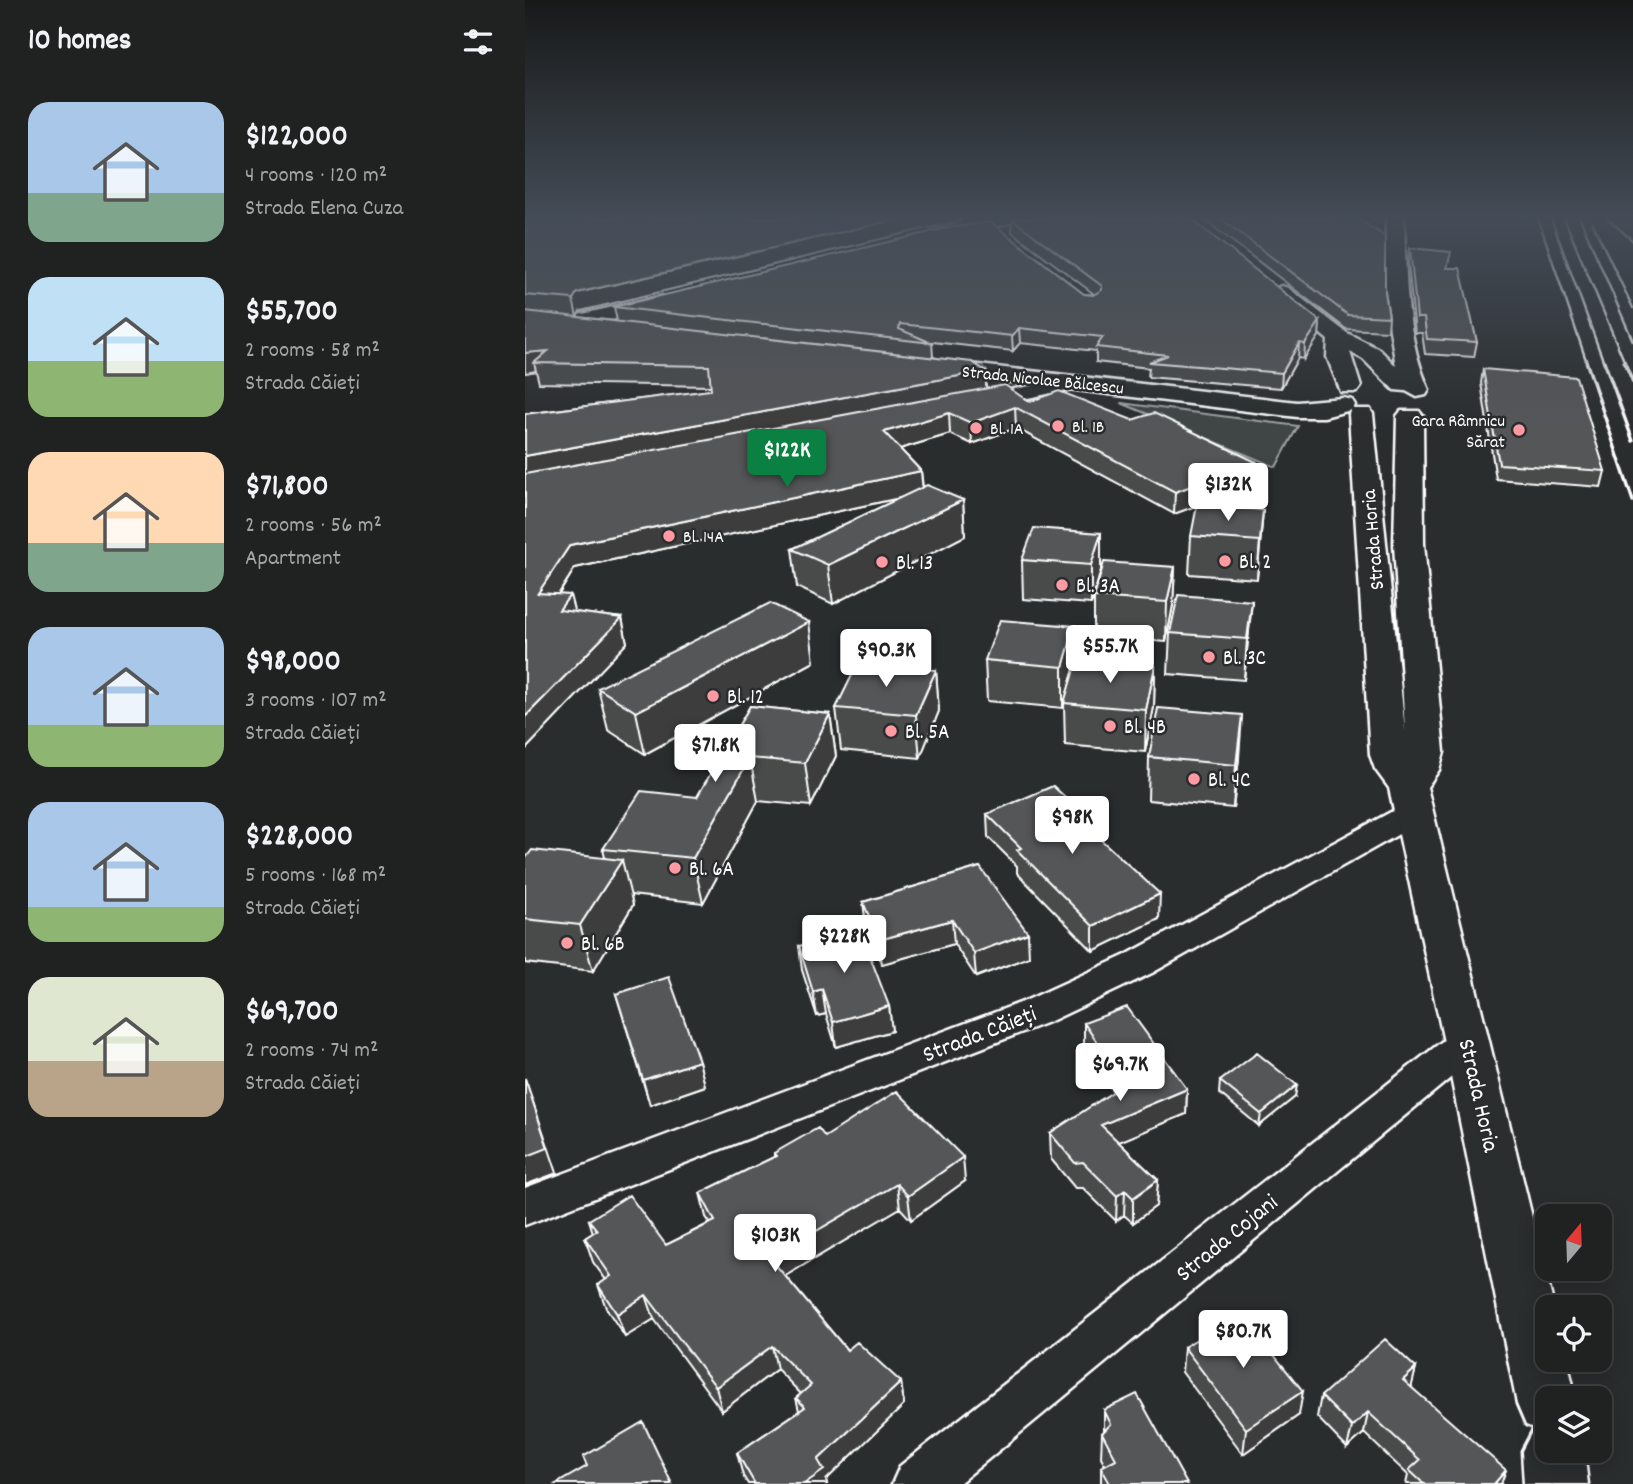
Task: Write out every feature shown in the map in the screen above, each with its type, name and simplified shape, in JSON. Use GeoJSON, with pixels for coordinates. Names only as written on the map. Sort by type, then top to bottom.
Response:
{"type":"FeatureCollection","features":[{"type":"Feature","properties":{"kind":"street"},"geometry":{"type":"LineString","coordinates":[[1275,287],[1339,338],[1371,354],[1410,397]]}},
{"type":"Feature","properties":{"kind":"street","name":"Strada Horia"},"geometry":{"type":"LineString","coordinates":[[1398,287],[1400,345],[1410,397],[1409,544],[1425,752],[1410,800]]}},
{"type":"Feature","properties":{"kind":"street"},"geometry":{"type":"LineString","coordinates":[[525,334],[685,296]]}},
{"type":"Feature","properties":{"kind":"street"},"geometry":{"type":"LineString","coordinates":[[525,320],[635,333]]}},
{"type":"Feature","properties":{"kind":"street","name":"Strada Horia"},"geometry":{"type":"LineString","coordinates":[[1339,338],[1338,357],[1349,399],[1389,754],[1410,800],[1468,1042],[1543,1386]]}},
{"type":"Feature","properties":{"kind":"street","name":"Strada Nicolae Bălcescu"},"geometry":{"type":"LineString","coordinates":[[910,364],[1269,405],[1309,412],[1349,399]]}},
{"type":"Feature","properties":{"kind":"street"},"geometry":{"type":"LineString","coordinates":[[958,407],[1075,383]]}},
{"type":"Feature","properties":{"kind":"street"},"geometry":{"type":"LineString","coordinates":[[1371,383],[1410,397],[1386,418],[1349,399],[1371,383]]}},
{"type":"Feature","properties":{"kind":"street","name":"Strada Căieți"},"geometry":{"type":"LineString","coordinates":[[525,1208],[1061,1001],[1185,940],[1410,800]]}},
{"type":"Feature","properties":{"kind":"street","name":"Strada Cojani"},"geometry":{"type":"LineString","coordinates":[[918,1484],[1468,1042]]}},
{"type":"Feature","properties":{"kind":"street"},"geometry":{"type":"LineString","coordinates":[[1554,1463],[1556,1484]]}},
{"type":"Feature","properties":{"kind":"shaded area"},"geometry":{"type":"Polygon","coordinates":[[[1121,403],[1298,426],[1276,467],[1121,403]]]}},
{"type":"Feature","properties":{"kind":"building"},"geometry":{"type":"Polygon","coordinates":[[[525,287],[602,287],[577,293],[573,299],[525,295],[525,287]]]}},
{"type":"Feature","properties":{"kind":"building"},"geometry":{"type":"Polygon","coordinates":[[[697,287],[1075,287],[1084,294],[1093,295],[1102,287],[1277,287],[1320,321],[1305,344],[1299,343],[1282,373],[1149,362],[1168,355],[1096,347],[1103,337],[1019,328],[1012,336],[900,324],[899,329],[932,343],[614,307],[697,287]]]}},
{"type":"Feature","properties":{"kind":"building"},"geometry":{"type":"Polygon","coordinates":[[[1311,287],[1385,287],[1389,317],[1348,315],[1311,287]]]}},
{"type":"Feature","properties":{"kind":"building"},"geometry":{"type":"Polygon","coordinates":[[[1414,287],[1464,287],[1477,342],[1427,339],[1424,318],[1417,318],[1414,287]]]}},
{"type":"Feature","properties":{"kind":"building"},"geometry":{"type":"Polygon","coordinates":[[[525,311],[972,362],[986,371],[525,456],[525,414],[711,390],[709,366],[534,363],[548,351],[525,353],[525,311]]]}},
{"type":"Feature","properties":{"kind":"building"},"geometry":{"type":"Polygon","coordinates":[[[1483,369],[1576,377],[1605,471],[1499,464],[1483,369]]]}},
{"type":"Feature","properties":{"kind":"building"},"geometry":{"type":"Polygon","coordinates":[[[1005,385],[1029,402],[1059,391],[1132,420],[1154,413],[1256,462],[1175,492],[1015,407],[971,423],[949,413],[884,432],[921,471],[570,545],[538,593],[570,595],[559,610],[622,618],[525,717],[525,474],[1005,385]]]}},
{"type":"Feature","properties":{"kind":"building"},"geometry":{"type":"Polygon","coordinates":[[[927,485],[963,500],[828,565],[792,549],[927,485]]]}},
{"type":"Feature","properties":{"kind":"building"},"geometry":{"type":"Polygon","coordinates":[[[1197,505],[1263,510],[1260,541],[1191,536],[1197,505]]]}},
{"type":"Feature","properties":{"kind":"building"},"geometry":{"type":"Polygon","coordinates":[[[1034,528],[1101,533],[1091,565],[1022,560],[1034,528]]]}},
{"type":"Feature","properties":{"kind":"building"},"geometry":{"type":"Polygon","coordinates":[[[1104,562],[1175,567],[1167,602],[1094,597],[1104,562]]]}},
{"type":"Feature","properties":{"kind":"building"},"geometry":{"type":"Polygon","coordinates":[[[1178,595],[1252,601],[1247,639],[1170,633],[1178,595]]]}},
{"type":"Feature","properties":{"kind":"building"},"geometry":{"type":"Polygon","coordinates":[[[770,603],[809,622],[636,712],[598,688],[770,603]]]}},
{"type":"Feature","properties":{"kind":"building"},"geometry":{"type":"Polygon","coordinates":[[[1000,620],[1075,626],[1063,667],[985,660],[1000,620]]]}},
{"type":"Feature","properties":{"kind":"building"},"geometry":{"type":"Polygon","coordinates":[[[1077,659],[1155,666],[1146,710],[1064,703],[1077,659]]]}},
{"type":"Feature","properties":{"kind":"building"},"geometry":{"type":"Polygon","coordinates":[[[858,663],[936,670],[916,715],[836,708],[858,663]]]}},
{"type":"Feature","properties":{"kind":"building"},"geometry":{"type":"Polygon","coordinates":[[[750,706],[830,714],[805,763],[750,758],[693,858],[603,849],[641,791],[697,797],[750,706]]]}},
{"type":"Feature","properties":{"kind":"building"},"geometry":{"type":"Polygon","coordinates":[[[1158,708],[1242,715],[1236,765],[1149,757],[1158,708]]]}},
{"type":"Feature","properties":{"kind":"building"},"geometry":{"type":"Polygon","coordinates":[[[1053,786],[1079,810],[1072,813],[1160,894],[1093,926],[1017,850],[1021,848],[987,814],[1053,786]]]}},
{"type":"Feature","properties":{"kind":"building"},"geometry":{"type":"Polygon","coordinates":[[[532,850],[622,860],[580,925],[525,919],[525,859],[532,850]]]}},
{"type":"Feature","properties":{"kind":"building"},"geometry":{"type":"Polygon","coordinates":[[[980,867],[1028,933],[974,953],[952,920],[879,940],[863,902],[980,867]]]}},
{"type":"Feature","properties":{"kind":"building"},"geometry":{"type":"Polygon","coordinates":[[[860,930],[889,1006],[833,1022],[822,989],[813,992],[799,946],[860,930]]]}},
{"type":"Feature","properties":{"kind":"building"},"geometry":{"type":"Polygon","coordinates":[[[669,977],[699,1061],[643,1080],[616,994],[669,977]]]}},
{"type":"Feature","properties":{"kind":"building"},"geometry":{"type":"Polygon","coordinates":[[[1127,1007],[1187,1089],[1101,1125],[1158,1180],[1133,1198],[1125,1190],[1117,1196],[1083,1162],[1075,1163],[1050,1133],[1125,1084],[1084,1023],[1127,1007]]]}},
{"type":"Feature","properties":{"kind":"building"},"geometry":{"type":"Polygon","coordinates":[[[1257,1053],[1297,1085],[1261,1114],[1220,1081],[1257,1053]]]}},
{"type":"Feature","properties":{"kind":"building"},"geometry":{"type":"Polygon","coordinates":[[[525,1078],[548,1148],[525,1157],[525,1078]]]}},
{"type":"Feature","properties":{"kind":"building"},"geometry":{"type":"Polygon","coordinates":[[[897,1091],[963,1157],[908,1196],[897,1184],[770,1258],[847,1350],[857,1342],[901,1382],[818,1460],[824,1470],[804,1484],[755,1484],[737,1453],[805,1407],[796,1398],[811,1385],[772,1346],[716,1387],[646,1295],[617,1314],[598,1285],[611,1276],[585,1238],[597,1230],[589,1220],[629,1195],[666,1245],[715,1221],[700,1193],[776,1156],[774,1153],[818,1128],[825,1137],[897,1091]]]}},
{"type":"Feature","properties":{"kind":"building"},"geometry":{"type":"Polygon","coordinates":[[[1240,1313],[1303,1391],[1246,1429],[1184,1347],[1240,1313]]]}},
{"type":"Feature","properties":{"kind":"building"},"geometry":{"type":"Polygon","coordinates":[[[1385,1339],[1416,1368],[1403,1380],[1506,1470],[1494,1484],[1424,1484],[1409,1470],[1420,1460],[1368,1412],[1352,1427],[1321,1396],[1385,1339]]]}},
{"type":"Feature","properties":{"kind":"building"},"geometry":{"type":"Polygon","coordinates":[[[1137,1394],[1187,1484],[1110,1484],[1101,1467],[1116,1459],[1102,1433],[1111,1424],[1104,1410],[1137,1394]]]}},
{"type":"Feature","properties":{"kind":"building"},"geometry":{"type":"Polygon","coordinates":[[[643,1422],[672,1484],[556,1484],[587,1466],[583,1457],[643,1422]]]}},
{"type":"Feature","properties":{"kind":"railway"},"geometry":{"type":"LineString","coordinates":[[1561,287],[1587,363]]}},
{"type":"Feature","properties":{"kind":"railway"},"geometry":{"type":"LineString","coordinates":[[1576,287],[1604,363]]}},
{"type":"Feature","properties":{"kind":"railway"},"geometry":{"type":"LineString","coordinates":[[1593,287],[1625,363]]}},
{"type":"Feature","properties":{"kind":"railway"},"geometry":{"type":"LineString","coordinates":[[1610,287],[1633,341]]}},
{"type":"Feature","properties":{"kind":"railway"},"geometry":{"type":"LineString","coordinates":[[1623,287],[1633,308]]}},
{"type":"Feature","properties":{"kind":"railway"},"geometry":{"type":"LineString","coordinates":[[1586,361],[1633,501]]}},
{"type":"Feature","properties":{"kind":"railway"},"geometry":{"type":"LineString","coordinates":[[1604,361],[1633,441]]}},
{"type":"Feature","properties":{"kind":"railway"},"geometry":{"type":"LineString","coordinates":[[1624,361],[1633,382]]}},
{"type":"Feature","properties":{"kind":"place","name":"Bl. 1B"},"geometry":{"type":"Point","coordinates":[1058,426]}},
{"type":"Feature","properties":{"kind":"place","name":"Bl. 1A"},"geometry":{"type":"Point","coordinates":[976,428]}},
{"type":"Feature","properties":{"kind":"place","name":"Gara Râmnicu Sărat"},"geometry":{"type":"Point","coordinates":[1519,430]}},
{"type":"Feature","properties":{"kind":"place","name":"Bl. 14A"},"geometry":{"type":"Point","coordinates":[669,536]}},
{"type":"Feature","properties":{"kind":"place","name":"Bl. 2"},"geometry":{"type":"Point","coordinates":[1225,561]}},
{"type":"Feature","properties":{"kind":"place","name":"Bl. 13"},"geometry":{"type":"Point","coordinates":[882,562]}},
{"type":"Feature","properties":{"kind":"place","name":"Bl. 3A"},"geometry":{"type":"Point","coordinates":[1062,585]}},
{"type":"Feature","properties":{"kind":"place","name":"Bl. 3C"},"geometry":{"type":"Point","coordinates":[1209,657]}},
{"type":"Feature","properties":{"kind":"place","name":"Bl. 12"},"geometry":{"type":"Point","coordinates":[713,696]}},
{"type":"Feature","properties":{"kind":"place","name":"Bl. 4B"},"geometry":{"type":"Point","coordinates":[1110,726]}},
{"type":"Feature","properties":{"kind":"place","name":"Bl. 5A"},"geometry":{"type":"Point","coordinates":[891,731]}},
{"type":"Feature","properties":{"kind":"place","name":"Bl. 4C"},"geometry":{"type":"Point","coordinates":[1194,779]}},
{"type":"Feature","properties":{"kind":"place","name":"Bl. 6A"},"geometry":{"type":"Point","coordinates":[675,868]}},
{"type":"Feature","properties":{"kind":"place","name":"Bl. 6B"},"geometry":{"type":"Point","coordinates":[567,943]}}]}
